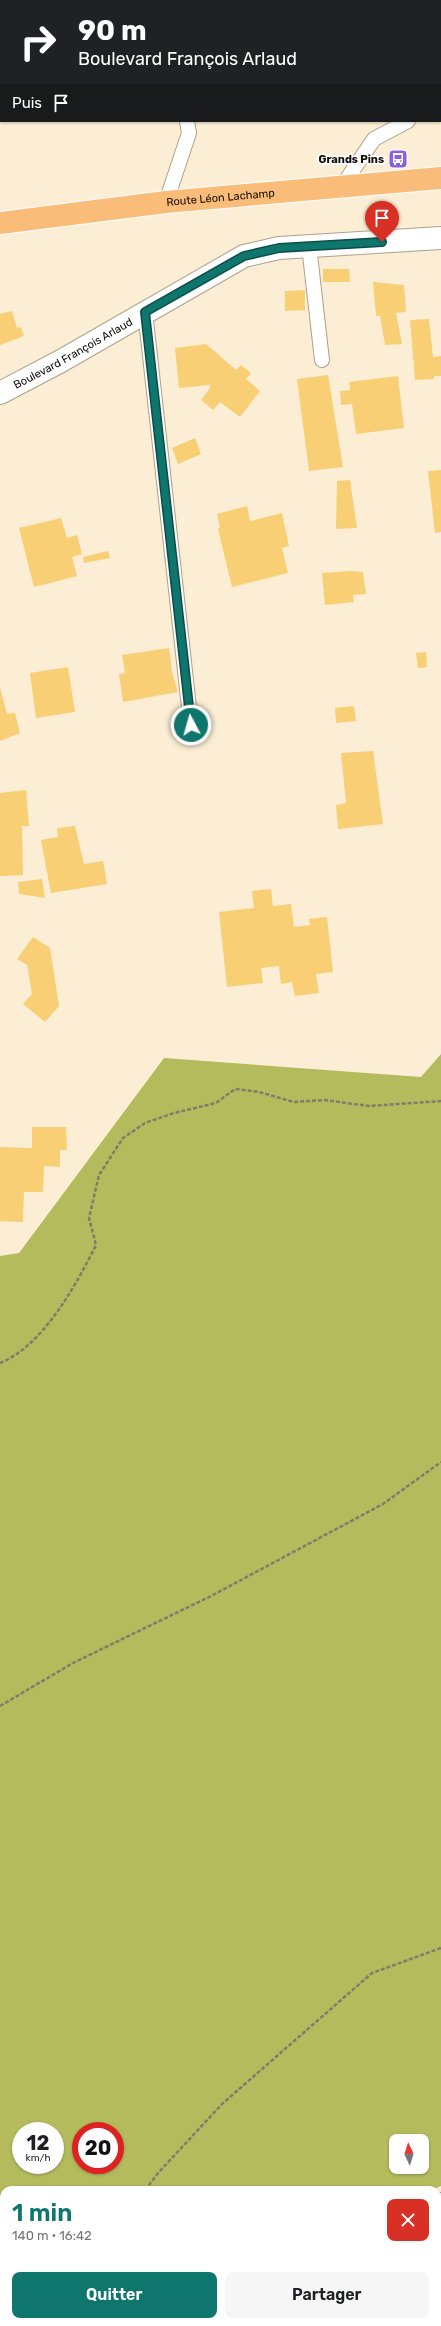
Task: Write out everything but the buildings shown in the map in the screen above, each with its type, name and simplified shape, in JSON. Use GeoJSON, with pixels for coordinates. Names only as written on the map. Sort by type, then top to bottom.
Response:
{"type":"FeatureCollection","features":[{"type":"Feature","properties":{"kind":"main road","name":"Route Léon Lachamp"},"geometry":{"type":"LineString","coordinates":[[0,223],[166,202],[340,189],[441,178]]}},
{"type":"Feature","properties":{"kind":"street","name":"Boulevard François Arlaud"},"geometry":{"type":"LineString","coordinates":[[0,393],[61,361],[244,256],[279,248],[441,238]]}},
{"type":"Feature","properties":{"kind":"lane"},"geometry":{"type":"LineString","coordinates":[[166,202],[189,133],[187,122]]}},
{"type":"Feature","properties":{"kind":"lane"},"geometry":{"type":"LineString","coordinates":[[340,189],[374,139],[406,122]]}},
{"type":"Feature","properties":{"kind":"lane"},"geometry":{"type":"LineString","coordinates":[[309,246],[322,360]]}},
{"type":"Feature","properties":{"kind":"lane"},"geometry":{"type":"LineString","coordinates":[[145,312],[191,725]]}},
{"type":"Feature","properties":{"kind":"path"},"geometry":{"type":"LineString","coordinates":[[0,1363],[10,1359],[25,1347],[47,1325],[68,1297],[96,1245],[89,1218],[99,1175],[123,1138],[145,1123],[174,1113],[216,1104],[235,1089],[259,1092],[294,1102],[324,1100],[369,1106],[441,1101]]}},
{"type":"Feature","properties":{"kind":"path"},"geometry":{"type":"LineString","coordinates":[[0,1706],[73,1663],[213,1595],[383,1504],[441,1462]]}},
{"type":"Feature","properties":{"kind":"path"},"geometry":{"type":"LineString","coordinates":[[148,2186],[159,2172],[222,2104],[372,1973],[441,1948]]}},
{"type":"Feature","properties":{"kind":"green space"},"geometry":{"type":"Polygon","coordinates":[[[441,1054],[441,2186],[0,2186],[0,1256],[19,1253],[164,1058],[421,1077],[441,1054]]]}},
{"type":"Feature","properties":{"kind":"place","name":"Grands Pins"},"geometry":{"type":"Point","coordinates":[398,159]}},
{"type":"Feature","properties":{"kind":"route"},"geometry":{"type":"LineString","coordinates":[[191,725],[145,312],[244,256],[279,248],[382,242]]}}]}
